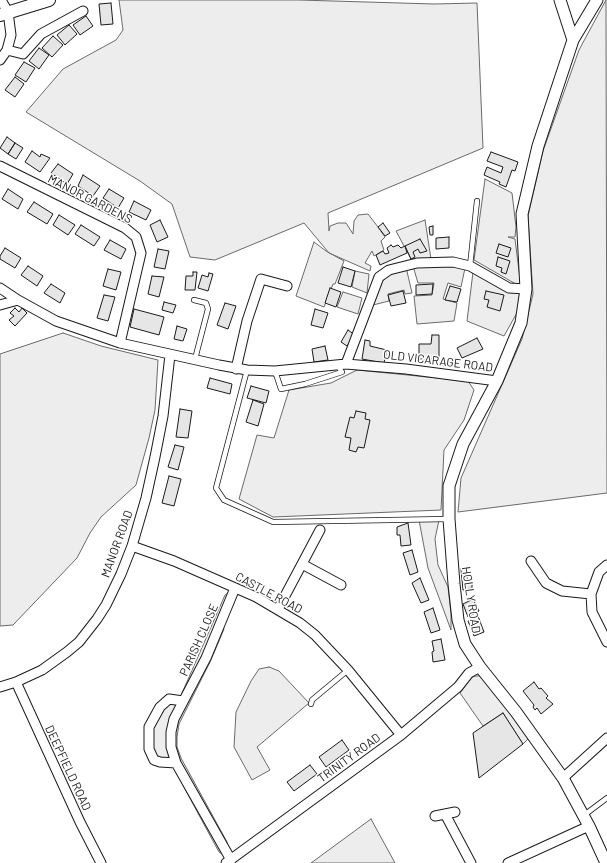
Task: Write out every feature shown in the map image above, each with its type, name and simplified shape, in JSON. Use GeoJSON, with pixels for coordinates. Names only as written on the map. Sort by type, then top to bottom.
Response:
{"type":"FeatureCollection","features":[{"type":"Feature","properties":{"kind":"main road"},"geometry":{"type":"LineString","coordinates":[[4,13],[49,0]]}},
{"type":"Feature","properties":{"kind":"street"},"geometry":{"type":"LineString","coordinates":[[0,60],[7,50],[11,35],[1,0]]}},
{"type":"Feature","properties":{"kind":"street"},"geometry":{"type":"LineString","coordinates":[[560,0],[573,40]]}},
{"type":"Feature","properties":{"kind":"street","name":"OLD VICARAGE ROAD"},"geometry":{"type":"LineString","coordinates":[[0,288],[18,300],[56,321],[120,343],[236,369],[275,371],[341,364],[406,369],[497,381],[521,323],[526,290],[522,214],[538,146],[573,40],[597,0]]}},
{"type":"Feature","properties":{"kind":"street"},"geometry":{"type":"LineString","coordinates":[[7,50],[23,54],[39,32],[83,10]]}},
{"type":"Feature","properties":{"kind":"street","name":"MANOR GARDENS"},"geometry":{"type":"LineString","coordinates":[[0,166],[124,228],[136,237],[140,253],[120,343]]}},
{"type":"Feature","properties":{"kind":"street"},"geometry":{"type":"LineString","coordinates":[[341,364],[379,277],[389,270],[417,263],[453,262],[470,266],[509,288],[526,290]]}},
{"type":"Feature","properties":{"kind":"street"},"geometry":{"type":"LineString","coordinates":[[236,369],[246,320],[261,279],[287,286]]}},
{"type":"Feature","properties":{"kind":"street"},"geometry":{"type":"LineString","coordinates":[[0,305],[18,300]]}},
{"type":"Feature","properties":{"kind":"street","name":"MANOR ROAD"},"geometry":{"type":"LineString","coordinates":[[0,687],[16,682],[42,670],[67,652],[79,642],[106,605],[121,574],[132,546],[146,498],[163,416],[170,355]]}},
{"type":"Feature","properties":{"kind":"street","name":"HOLLY ROAD"},"geometry":{"type":"LineString","coordinates":[[497,381],[463,444],[449,486],[449,519],[458,620],[465,644],[480,667],[516,712],[563,778],[589,826],[606,863]]}},
{"type":"Feature","properties":{"kind":"street"},"geometry":{"type":"LineString","coordinates":[[278,609],[320,530]]}},
{"type":"Feature","properties":{"kind":"street","name":"CASTLE ROAD"},"geometry":{"type":"LineString","coordinates":[[132,546],[174,561],[256,597],[300,623],[315,635],[348,670],[401,735]]}},
{"type":"Feature","properties":{"kind":"street"},"geometry":{"type":"LineString","coordinates":[[531,561],[546,583],[562,591],[591,594]]}},
{"type":"Feature","properties":{"kind":"street"},"geometry":{"type":"LineString","coordinates":[[302,564],[341,585]]}},
{"type":"Feature","properties":{"kind":"street"},"geometry":{"type":"LineString","coordinates":[[607,565],[598,572],[591,594],[592,612],[607,642]]}},
{"type":"Feature","properties":{"kind":"street","name":"PARISH CLOSE"},"geometry":{"type":"LineString","coordinates":[[229,861],[176,763],[172,747],[171,732],[174,719],[206,658],[235,588]]}},
{"type":"Feature","properties":{"kind":"street","name":"TRINITY ROAD"},"geometry":{"type":"LineString","coordinates":[[229,861],[401,735],[458,687],[469,673],[480,667]]}},
{"type":"Feature","properties":{"kind":"street","name":"DEEPFIELD ROAD"},"geometry":{"type":"LineString","coordinates":[[16,682],[80,822],[101,863]]}},
{"type":"Feature","properties":{"kind":"street"},"geometry":{"type":"LineString","coordinates":[[176,763],[164,763],[154,760],[149,749],[149,727],[160,707],[169,699],[183,701]]}},
{"type":"Feature","properties":{"kind":"street"},"geometry":{"type":"LineString","coordinates":[[563,778],[607,738]]}},
{"type":"Feature","properties":{"kind":"street"},"geometry":{"type":"LineString","coordinates":[[435,816],[455,812]]}},
{"type":"Feature","properties":{"kind":"street"},"geometry":{"type":"LineString","coordinates":[[445,814],[471,863]]}},
{"type":"Feature","properties":{"kind":"street"},"geometry":{"type":"LineString","coordinates":[[508,863],[589,826]]}},
{"type":"Feature","properties":{"kind":"lane"},"geometry":{"type":"LineString","coordinates":[[470,266],[477,201]]}},
{"type":"Feature","properties":{"kind":"lane"},"geometry":{"type":"LineString","coordinates":[[194,300],[206,303],[208,309],[195,359]]}},
{"type":"Feature","properties":{"kind":"lane"},"geometry":{"type":"LineString","coordinates":[[275,371],[281,389],[305,384],[342,372],[341,364]]}},
{"type":"Feature","properties":{"kind":"lane"},"geometry":{"type":"LineString","coordinates":[[247,370],[216,488],[224,500],[273,522],[449,519]]}},
{"type":"Feature","properties":{"kind":"lane"},"geometry":{"type":"LineString","coordinates":[[311,704],[312,700],[348,670]]}},
{"type":"Feature","properties":{"kind":"lane"},"geometry":{"type":"LineString","coordinates":[[583,816],[607,798]]}},
{"type":"Feature","properties":{"kind":"shaded area"},"geometry":{"type":"Polygon","coordinates":[[[119,0],[299,0],[434,4],[477,3],[483,148],[328,213],[329,231],[330,226],[338,223],[346,223],[353,234],[354,221],[358,215],[368,214],[378,227],[385,237],[381,241],[384,250],[374,256],[372,251],[365,263],[371,266],[370,271],[329,253],[304,223],[215,260],[190,257],[172,204],[140,181],[26,112],[63,69],[116,40],[123,30],[119,0]]]}},
{"type":"Feature","properties":{"kind":"shaded area"},"geometry":{"type":"Polygon","coordinates":[[[606,0],[607,493],[458,512],[461,478],[522,339],[533,294],[528,216],[543,151],[579,50],[606,0]]]}},
{"type":"Feature","properties":{"kind":"shaded area"},"geometry":{"type":"Polygon","coordinates":[[[485,179],[512,193],[516,227],[515,237],[508,237],[515,239],[521,287],[474,260],[485,179]]]}},
{"type":"Feature","properties":{"kind":"shaded area"},"geometry":{"type":"Polygon","coordinates":[[[425,220],[431,259],[411,259],[396,231],[425,220]]]}},
{"type":"Feature","properties":{"kind":"shaded area"},"geometry":{"type":"Polygon","coordinates":[[[314,242],[344,261],[324,307],[296,296],[314,242]]]}},
{"type":"Feature","properties":{"kind":"shaded area"},"geometry":{"type":"Polygon","coordinates":[[[447,265],[465,268],[461,287],[448,283],[443,299],[457,303],[454,321],[417,324],[414,296],[432,295],[434,283],[418,283],[413,266],[447,265]]]}},
{"type":"Feature","properties":{"kind":"shaded area"},"geometry":{"type":"Polygon","coordinates":[[[406,267],[412,293],[405,294],[404,290],[388,294],[389,301],[373,305],[381,283],[390,272],[406,267]]]}},
{"type":"Feature","properties":{"kind":"shaded area"},"geometry":{"type":"Polygon","coordinates":[[[355,271],[369,274],[367,293],[352,287],[355,271]]]}},
{"type":"Feature","properties":{"kind":"shaded area"},"geometry":{"type":"Polygon","coordinates":[[[473,272],[521,292],[523,302],[504,336],[467,321],[473,272]]]}},
{"type":"Feature","properties":{"kind":"shaded area"},"geometry":{"type":"Polygon","coordinates":[[[343,292],[362,298],[358,314],[337,307],[343,292]]]}},
{"type":"Feature","properties":{"kind":"shaded area"},"geometry":{"type":"Polygon","coordinates":[[[63,333],[101,346],[158,360],[155,410],[149,438],[136,485],[101,517],[90,533],[77,558],[13,625],[0,626],[0,354],[63,333]]]}},
{"type":"Feature","properties":{"kind":"shaded area"},"geometry":{"type":"Polygon","coordinates":[[[357,370],[468,381],[474,390],[464,420],[444,450],[441,510],[273,517],[239,499],[257,435],[274,438],[289,390],[331,383],[357,370]]]}},
{"type":"Feature","properties":{"kind":"shaded area"},"geometry":{"type":"Polygon","coordinates":[[[419,520],[439,520],[435,539],[438,565],[448,587],[451,630],[428,568],[419,520]]]}},
{"type":"Feature","properties":{"kind":"shaded area"},"geometry":{"type":"Polygon","coordinates":[[[235,588],[221,622],[224,629],[211,660],[179,724],[177,737],[177,747],[181,758],[227,842],[231,860],[219,852],[177,774],[176,763],[160,762],[149,749],[154,716],[169,699],[183,701],[182,693],[225,595],[235,588]]]}},
{"type":"Feature","properties":{"kind":"shaded area"},"geometry":{"type":"Polygon","coordinates":[[[269,667],[279,671],[309,703],[257,747],[270,770],[252,780],[234,747],[236,712],[251,681],[259,669],[269,667]]]}},
{"type":"Feature","properties":{"kind":"shaded area"},"geometry":{"type":"Polygon","coordinates":[[[475,676],[484,676],[530,737],[523,744],[503,713],[483,726],[460,693],[471,678],[475,676]]]}},
{"type":"Feature","properties":{"kind":"shaded area"},"geometry":{"type":"Polygon","coordinates":[[[371,819],[395,863],[311,863],[371,819]]]}},
{"type":"Feature","properties":{"kind":"building"},"geometry":{"type":"Polygon","coordinates":[[[111,3],[113,24],[101,25],[99,4],[111,3]]]}},
{"type":"Feature","properties":{"kind":"building"},"geometry":{"type":"Polygon","coordinates":[[[86,16],[93,26],[80,35],[73,25],[86,16]]]}},
{"type":"Feature","properties":{"kind":"building"},"geometry":{"type":"Polygon","coordinates":[[[69,25],[77,34],[65,45],[57,35],[69,25]]]}},
{"type":"Feature","properties":{"kind":"building"},"geometry":{"type":"Polygon","coordinates":[[[53,36],[63,45],[52,57],[42,48],[53,36]]]}},
{"type":"Feature","properties":{"kind":"building"},"geometry":{"type":"Polygon","coordinates":[[[39,48],[49,55],[39,69],[29,61],[39,48]]]}},
{"type":"Feature","properties":{"kind":"building"},"geometry":{"type":"Polygon","coordinates":[[[24,62],[35,68],[26,82],[15,75],[24,62]]]}},
{"type":"Feature","properties":{"kind":"building"},"geometry":{"type":"Polygon","coordinates":[[[15,77],[24,84],[15,97],[5,90],[15,77]]]}},
{"type":"Feature","properties":{"kind":"building"},"geometry":{"type":"Polygon","coordinates":[[[7,137],[15,143],[8,154],[0,148],[7,137]]]}},
{"type":"Feature","properties":{"kind":"building"},"geometry":{"type":"Polygon","coordinates":[[[15,143],[23,148],[16,159],[8,154],[15,143]]]}},
{"type":"Feature","properties":{"kind":"building"},"geometry":{"type":"Polygon","coordinates":[[[32,151],[40,157],[41,154],[50,158],[40,172],[25,162],[32,151]]]}},
{"type":"Feature","properties":{"kind":"building"},"geometry":{"type":"Polygon","coordinates":[[[491,152],[518,162],[515,171],[512,170],[506,187],[499,184],[500,182],[484,175],[487,167],[501,173],[503,167],[487,161],[491,152]]]}},
{"type":"Feature","properties":{"kind":"building"},"geometry":{"type":"Polygon","coordinates":[[[58,164],[73,174],[67,184],[51,173],[58,164]]]}},
{"type":"Feature","properties":{"kind":"building"},"geometry":{"type":"Polygon","coordinates":[[[83,175],[100,186],[93,196],[78,186],[83,175]]]}},
{"type":"Feature","properties":{"kind":"building"},"geometry":{"type":"Polygon","coordinates":[[[8,189],[23,199],[18,209],[2,199],[8,189]]]}},
{"type":"Feature","properties":{"kind":"building"},"geometry":{"type":"Polygon","coordinates":[[[109,189],[124,198],[118,208],[103,198],[109,189]]]}},
{"type":"Feature","properties":{"kind":"building"},"geometry":{"type":"Polygon","coordinates":[[[134,201],[151,210],[146,220],[129,212],[134,201]]]}},
{"type":"Feature","properties":{"kind":"building"},"geometry":{"type":"Polygon","coordinates":[[[34,202],[53,214],[47,224],[27,212],[34,202]]]}},
{"type":"Feature","properties":{"kind":"building"},"geometry":{"type":"Polygon","coordinates":[[[59,215],[75,225],[68,235],[53,225],[59,215]]]}},
{"type":"Feature","properties":{"kind":"building"},"geometry":{"type":"Polygon","coordinates":[[[160,220],[168,237],[157,242],[150,225],[160,220]]]}},
{"type":"Feature","properties":{"kind":"building"},"geometry":{"type":"Polygon","coordinates":[[[383,223],[390,233],[385,236],[378,227],[383,223]]]}},
{"type":"Feature","properties":{"kind":"building"},"geometry":{"type":"Polygon","coordinates":[[[81,225],[100,237],[94,246],[75,234],[81,225]]]}},
{"type":"Feature","properties":{"kind":"building"},"geometry":{"type":"Polygon","coordinates":[[[433,226],[433,235],[430,235],[429,227],[433,226]]]}},
{"type":"Feature","properties":{"kind":"building"},"geometry":{"type":"Polygon","coordinates":[[[449,237],[449,248],[436,249],[436,238],[449,237]]]}},
{"type":"Feature","properties":{"kind":"building"},"geometry":{"type":"Polygon","coordinates":[[[420,239],[427,251],[420,253],[418,249],[413,252],[415,257],[411,259],[405,246],[420,239]]]}},
{"type":"Feature","properties":{"kind":"building"},"geometry":{"type":"Polygon","coordinates":[[[110,240],[126,249],[121,259],[104,250],[110,240]]]}},
{"type":"Feature","properties":{"kind":"building"},"geometry":{"type":"Polygon","coordinates":[[[499,244],[511,248],[508,257],[496,253],[499,244]]]}},
{"type":"Feature","properties":{"kind":"building"},"geometry":{"type":"Polygon","coordinates":[[[391,245],[393,247],[398,245],[401,248],[405,246],[407,253],[380,265],[376,255],[383,251],[385,254],[389,253],[387,248],[391,245]]]}},
{"type":"Feature","properties":{"kind":"building"},"geometry":{"type":"Polygon","coordinates":[[[5,248],[21,258],[15,268],[0,259],[0,256],[5,248]]]}},
{"type":"Feature","properties":{"kind":"building"},"geometry":{"type":"Polygon","coordinates":[[[158,249],[169,251],[165,269],[154,267],[158,249]]]}},
{"type":"Feature","properties":{"kind":"building"},"geometry":{"type":"Polygon","coordinates":[[[498,257],[510,261],[506,274],[501,272],[502,268],[496,266],[498,257]]]}},
{"type":"Feature","properties":{"kind":"building"},"geometry":{"type":"Polygon","coordinates":[[[28,266],[43,276],[37,286],[21,275],[28,266]]]}},
{"type":"Feature","properties":{"kind":"building"},"geometry":{"type":"Polygon","coordinates":[[[343,267],[355,271],[351,287],[338,283],[343,267]]]}},
{"type":"Feature","properties":{"kind":"building"},"geometry":{"type":"Polygon","coordinates":[[[108,269],[121,272],[116,290],[103,286],[108,269]]]}},
{"type":"Feature","properties":{"kind":"building"},"geometry":{"type":"Polygon","coordinates":[[[193,272],[197,272],[195,290],[185,290],[186,276],[193,276],[193,272]]]}},
{"type":"Feature","properties":{"kind":"building"},"geometry":{"type":"Polygon","coordinates":[[[209,273],[213,274],[208,291],[198,288],[202,275],[208,277],[209,273]]]}},
{"type":"Feature","properties":{"kind":"building"},"geometry":{"type":"Polygon","coordinates":[[[152,276],[164,277],[159,297],[148,294],[152,276]]]}},
{"type":"Feature","properties":{"kind":"building"},"geometry":{"type":"Polygon","coordinates":[[[51,284],[65,293],[60,303],[44,293],[51,284]]]}},
{"type":"Feature","properties":{"kind":"building"},"geometry":{"type":"Polygon","coordinates":[[[433,284],[432,294],[416,295],[416,285],[433,284]]]}},
{"type":"Feature","properties":{"kind":"building"},"geometry":{"type":"Polygon","coordinates":[[[450,286],[461,289],[457,302],[445,300],[450,286]]]}},
{"type":"Feature","properties":{"kind":"building"},"geometry":{"type":"Polygon","coordinates":[[[330,288],[341,292],[336,307],[325,303],[330,288]]]}},
{"type":"Feature","properties":{"kind":"building"},"geometry":{"type":"Polygon","coordinates":[[[403,291],[406,303],[391,306],[388,295],[403,291]]]}},
{"type":"Feature","properties":{"kind":"building"},"geometry":{"type":"Polygon","coordinates":[[[486,291],[504,295],[500,311],[487,307],[489,300],[484,299],[486,291]]]}},
{"type":"Feature","properties":{"kind":"building"},"geometry":{"type":"Polygon","coordinates":[[[104,295],[115,297],[108,321],[97,318],[104,295]]]}},
{"type":"Feature","properties":{"kind":"building"},"geometry":{"type":"Polygon","coordinates":[[[164,302],[176,305],[173,313],[162,310],[164,302]]]}},
{"type":"Feature","properties":{"kind":"building"},"geometry":{"type":"Polygon","coordinates":[[[225,303],[236,306],[228,329],[217,325],[225,303]]]}},
{"type":"Feature","properties":{"kind":"building"},"geometry":{"type":"Polygon","coordinates":[[[15,308],[19,312],[22,308],[27,313],[15,326],[9,320],[14,316],[10,313],[15,308]]]}},
{"type":"Feature","properties":{"kind":"building"},"geometry":{"type":"Polygon","coordinates":[[[134,309],[164,317],[159,335],[130,327],[134,309]]]}},
{"type":"Feature","properties":{"kind":"building"},"geometry":{"type":"Polygon","coordinates":[[[315,309],[328,313],[323,328],[311,325],[315,309]]]}},
{"type":"Feature","properties":{"kind":"building"},"geometry":{"type":"Polygon","coordinates":[[[177,326],[187,329],[183,341],[174,339],[177,326]]]}},
{"type":"Feature","properties":{"kind":"building"},"geometry":{"type":"Polygon","coordinates":[[[348,330],[355,335],[347,346],[341,342],[348,330]]]}},
{"type":"Feature","properties":{"kind":"building"},"geometry":{"type":"Polygon","coordinates":[[[432,335],[439,335],[439,359],[419,359],[419,344],[431,344],[432,335]]]}},
{"type":"Feature","properties":{"kind":"building"},"geometry":{"type":"Polygon","coordinates":[[[477,338],[483,349],[462,358],[457,348],[477,338]]]}},
{"type":"Feature","properties":{"kind":"building"},"geometry":{"type":"Polygon","coordinates":[[[365,340],[370,341],[370,346],[387,350],[384,363],[362,359],[365,340]]]}},
{"type":"Feature","properties":{"kind":"building"},"geometry":{"type":"Polygon","coordinates":[[[325,346],[328,360],[314,362],[312,349],[325,346]]]}},
{"type":"Feature","properties":{"kind":"building"},"geometry":{"type":"Polygon","coordinates":[[[210,378],[232,384],[230,394],[207,388],[210,378]]]}},
{"type":"Feature","properties":{"kind":"building"},"geometry":{"type":"Polygon","coordinates":[[[251,386],[269,391],[266,403],[247,398],[251,386]]]}},
{"type":"Feature","properties":{"kind":"building"},"geometry":{"type":"Polygon","coordinates":[[[253,400],[264,404],[258,426],[246,422],[253,400]]]}},
{"type":"Feature","properties":{"kind":"building"},"geometry":{"type":"Polygon","coordinates":[[[180,409],[192,411],[188,438],[176,437],[180,409]]]}},
{"type":"Feature","properties":{"kind":"building"},"geometry":{"type":"Polygon","coordinates":[[[356,411],[366,413],[365,419],[370,420],[364,448],[358,447],[356,452],[349,450],[351,438],[345,437],[350,417],[354,418],[356,411]]]}},
{"type":"Feature","properties":{"kind":"building"},"geometry":{"type":"Polygon","coordinates":[[[175,445],[184,447],[178,470],[168,467],[175,445]]]}},
{"type":"Feature","properties":{"kind":"building"},"geometry":{"type":"Polygon","coordinates":[[[169,476],[181,479],[174,506],[162,503],[169,476]]]}},
{"type":"Feature","properties":{"kind":"building"},"geometry":{"type":"Polygon","coordinates":[[[408,523],[411,545],[401,546],[400,535],[397,535],[397,527],[408,523]]]}},
{"type":"Feature","properties":{"kind":"building"},"geometry":{"type":"Polygon","coordinates":[[[412,550],[418,572],[410,575],[403,553],[412,550]]]}},
{"type":"Feature","properties":{"kind":"building"},"geometry":{"type":"Polygon","coordinates":[[[461,569],[466,569],[468,582],[472,581],[472,588],[463,590],[461,569]]]}},
{"type":"Feature","properties":{"kind":"building"},"geometry":{"type":"Polygon","coordinates":[[[420,578],[429,600],[421,603],[412,583],[420,578]]]}},
{"type":"Feature","properties":{"kind":"building"},"geometry":{"type":"Polygon","coordinates":[[[473,599],[479,611],[468,617],[463,604],[473,599]]]}},
{"type":"Feature","properties":{"kind":"building"},"geometry":{"type":"Polygon","coordinates":[[[433,608],[440,630],[431,633],[424,612],[433,608]]]}},
{"type":"Feature","properties":{"kind":"building"},"geometry":{"type":"Polygon","coordinates":[[[478,616],[484,632],[474,636],[468,621],[478,616]]]}},
{"type":"Feature","properties":{"kind":"building"},"geometry":{"type":"Polygon","coordinates":[[[441,639],[445,660],[433,662],[432,652],[434,651],[432,641],[441,639]]]}},
{"type":"Feature","properties":{"kind":"building"},"geometry":{"type":"Polygon","coordinates":[[[534,682],[539,689],[541,688],[548,696],[546,698],[553,704],[541,714],[537,708],[535,710],[533,707],[534,705],[523,691],[534,682]]]}},
{"type":"Feature","properties":{"kind":"building"},"geometry":{"type":"Polygon","coordinates":[[[503,713],[523,744],[479,778],[473,733],[503,713]]]}},
{"type":"Feature","properties":{"kind":"building"},"geometry":{"type":"Polygon","coordinates":[[[342,740],[349,750],[326,767],[319,757],[342,740]]]}},
{"type":"Feature","properties":{"kind":"building"},"geometry":{"type":"Polygon","coordinates":[[[310,765],[317,774],[294,791],[287,782],[310,765]]]}}]}
